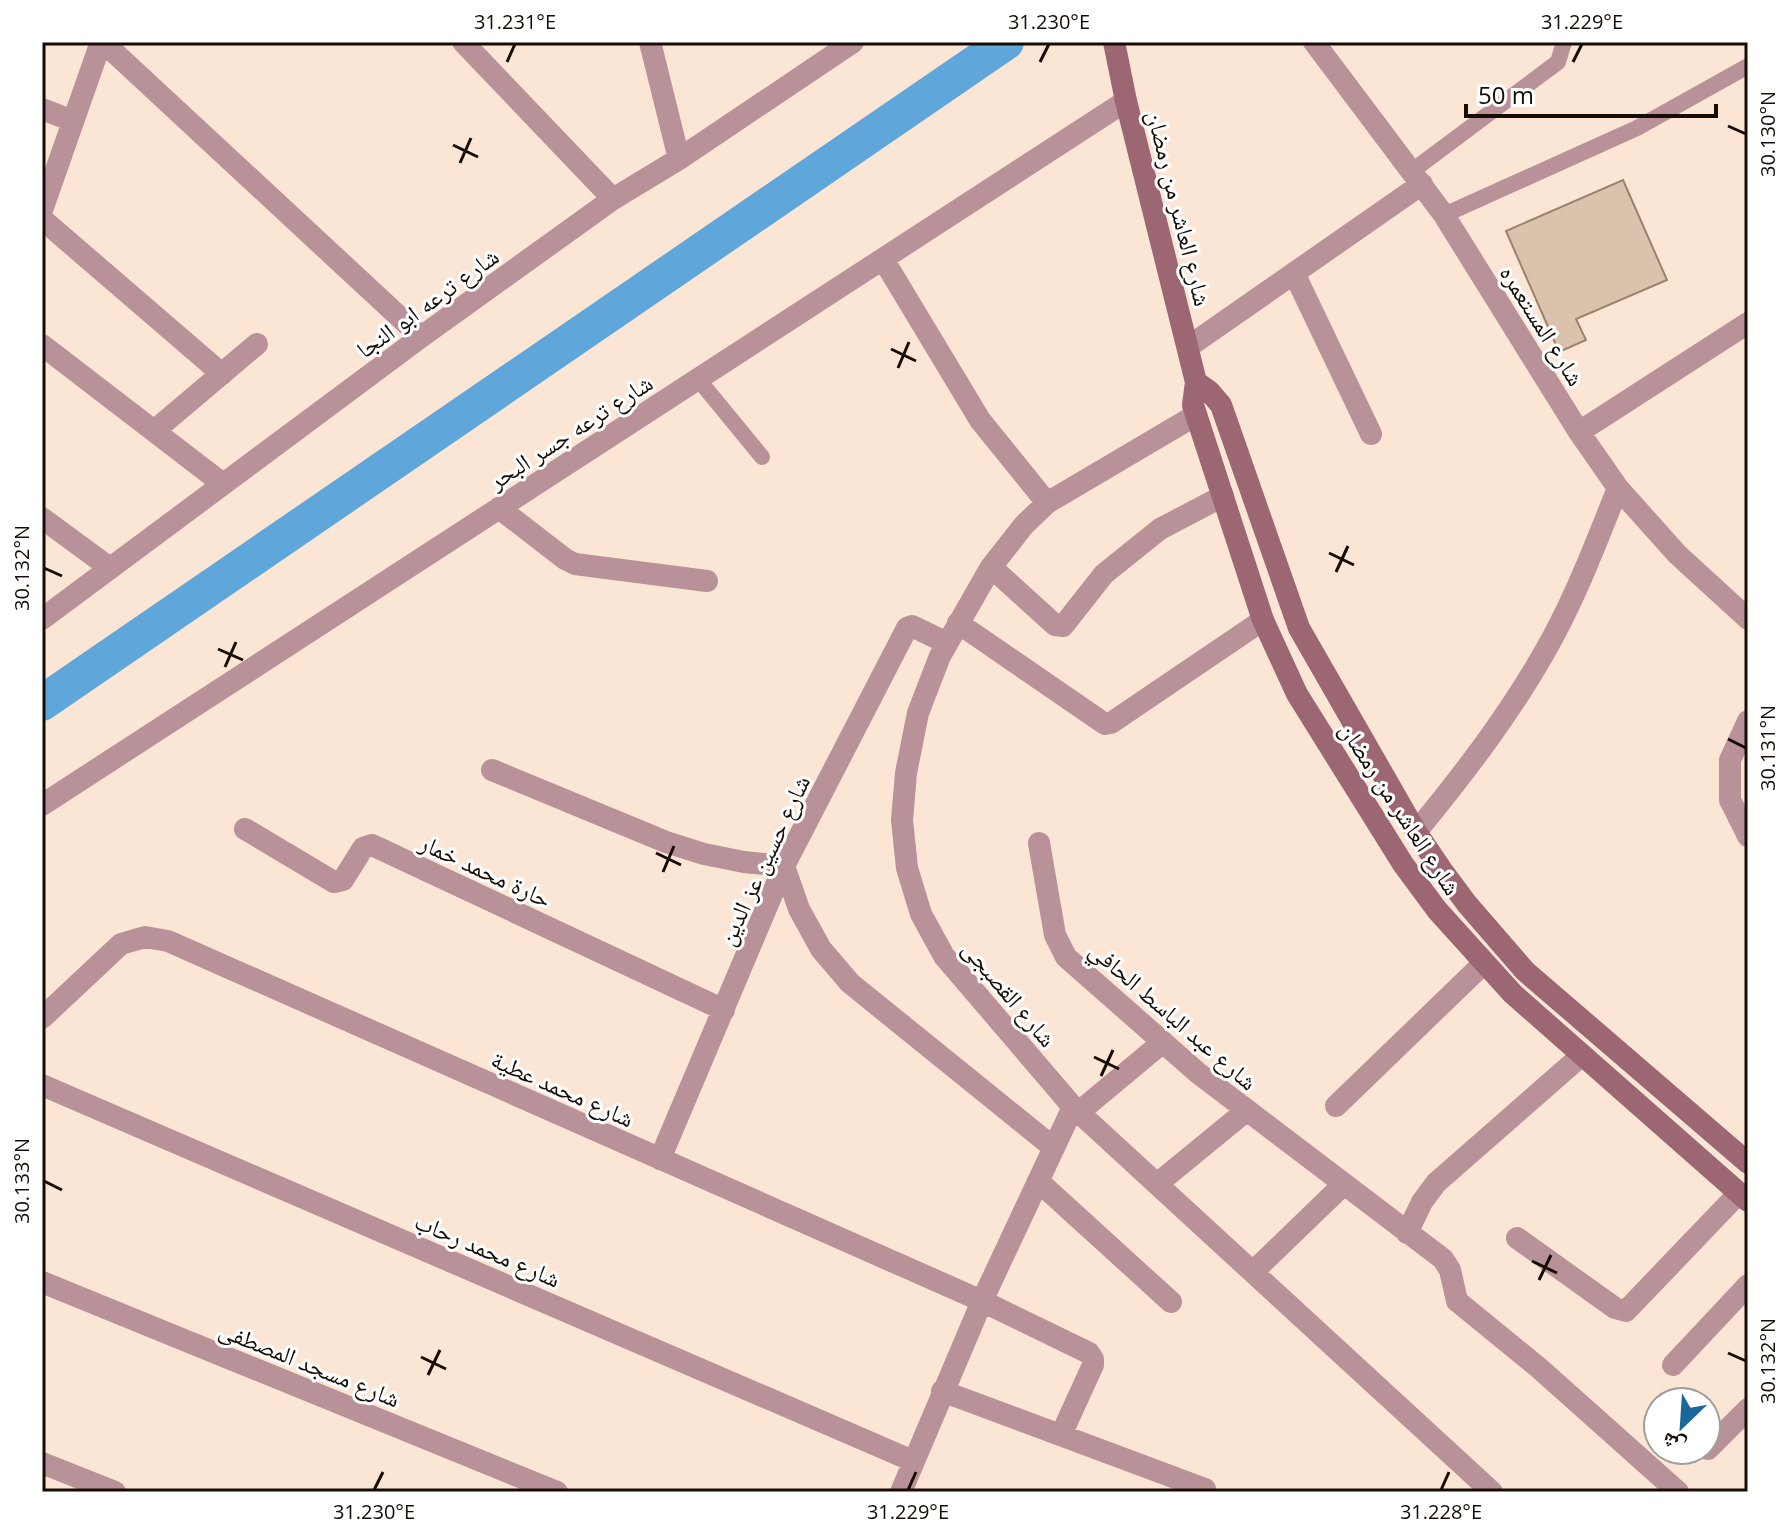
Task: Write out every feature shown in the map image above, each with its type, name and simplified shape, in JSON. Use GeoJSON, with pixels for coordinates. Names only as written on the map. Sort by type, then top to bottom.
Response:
{"type":"FeatureCollection","features":[{"type":"Feature","properties":{"kind":"main road","name":"شارع العاشر من رمضان"},"geometry":{"type":"LineString","coordinates":[[1115,44],[1126,101],[1196,382],[1193,405],[1263,620],[1297,694],[1403,864],[1483,964],[1743,1197]]}},
{"type":"Feature","properties":{"kind":"main road","name":"شارع العاشر من رمضان"},"geometry":{"type":"LineString","coordinates":[[1196,382],[1221,405],[1299,628],[1416,832],[1467,904],[1525,971],[1748,1163]]}},
{"type":"Feature","properties":{"kind":"street"},"geometry":{"type":"LineString","coordinates":[[42,210],[102,42],[421,337]]}},
{"type":"Feature","properties":{"kind":"street"},"geometry":{"type":"LineString","coordinates":[[463,42],[613,199]]}},
{"type":"Feature","properties":{"kind":"street"},"geometry":{"type":"LineString","coordinates":[[650,42],[679,159]]}},
{"type":"Feature","properties":{"kind":"street","name":"شارع ترعه ابو النجا"},"geometry":{"type":"LineString","coordinates":[[42,619],[421,337],[613,199],[679,159],[853,42]]}},
{"type":"Feature","properties":{"kind":"street","name":"شارع المستعمره"},"geometry":{"type":"LineString","coordinates":[[1314,42],[1444,215],[1579,432],[1618,488],[1677,554],[1748,619]]}},
{"type":"Feature","properties":{"kind":"street","name":"شارع ترعه جسر البحر"},"geometry":{"type":"LineString","coordinates":[[42,805],[1126,101]]}},
{"type":"Feature","properties":{"kind":"street"},"geometry":{"type":"LineString","coordinates":[[42,109],[73,121]]}},
{"type":"Feature","properties":{"kind":"street"},"geometry":{"type":"LineString","coordinates":[[1188,347],[1294,273],[1417,178]]}},
{"type":"Feature","properties":{"kind":"street"},"geometry":{"type":"LineString","coordinates":[[42,219],[222,374]]}},
{"type":"Feature","properties":{"kind":"street"},"geometry":{"type":"LineString","coordinates":[[883,259],[980,420],[1047,503]]}},
{"type":"Feature","properties":{"kind":"street"},"geometry":{"type":"LineString","coordinates":[[1294,273],[1371,434]]}},
{"type":"Feature","properties":{"kind":"street"},"geometry":{"type":"LineString","coordinates":[[1579,432],[1748,323]]}},
{"type":"Feature","properties":{"kind":"street"},"geometry":{"type":"LineString","coordinates":[[154,431],[257,344]]}},
{"type":"Feature","properties":{"kind":"street"},"geometry":{"type":"LineString","coordinates":[[42,345],[223,484]]}},
{"type":"Feature","properties":{"kind":"street","name":"شارع القصبجى"},"geometry":{"type":"LineString","coordinates":[[1196,415],[1047,503],[1013,537],[991,567],[947,643],[918,713],[906,773],[902,820],[907,868],[921,914],[944,956],[1076,1110],[1492,1492]]}},
{"type":"Feature","properties":{"kind":"street"},"geometry":{"type":"LineString","coordinates":[[1416,832],[1490,737],[1554,635],[1589,563],[1618,488]]}},
{"type":"Feature","properties":{"kind":"street"},"geometry":{"type":"LineString","coordinates":[[991,567],[1055,625],[1063,626],[1104,574],[1160,529],[1223,496]]}},
{"type":"Feature","properties":{"kind":"street"},"geometry":{"type":"LineString","coordinates":[[499,508],[575,564],[707,581]]}},
{"type":"Feature","properties":{"kind":"street"},"geometry":{"type":"LineString","coordinates":[[42,518],[110,568]]}},
{"type":"Feature","properties":{"kind":"street"},"geometry":{"type":"LineString","coordinates":[[958,623],[1105,724],[1111,723],[1263,620]]}},
{"type":"Feature","properties":{"kind":"street","name":"شارع حسين عز الدين"},"geometry":{"type":"LineString","coordinates":[[660,1159],[784,866],[907,628],[912,626],[947,643]]}},
{"type":"Feature","properties":{"kind":"street"},"geometry":{"type":"LineString","coordinates":[[1748,721],[1730,760],[1730,800],[1748,836]]}},
{"type":"Feature","properties":{"kind":"street"},"geometry":{"type":"LineString","coordinates":[[492,770],[666,842],[718,857],[784,866],[799,909],[821,949],[850,983],[1054,1148]]}},
{"type":"Feature","properties":{"kind":"street","name":"حارة محمد خمار"},"geometry":{"type":"LineString","coordinates":[[245,829],[334,882],[343,880],[363,848],[372,845],[724,1010]]}},
{"type":"Feature","properties":{"kind":"street","name":"شارع عبد الباسط الحافي"},"geometry":{"type":"LineString","coordinates":[[1039,843],[1059,947],[1066,957],[1246,1111],[1447,1264],[1457,1301],[1539,1368],[1678,1492]]}},
{"type":"Feature","properties":{"kind":"street","name":"شارع محمد عطية"},"geometry":{"type":"LineString","coordinates":[[42,1018],[121,944],[145,937],[168,941],[982,1301],[1091,1355],[1093,1365],[1061,1435]]}},
{"type":"Feature","properties":{"kind":"street"},"geometry":{"type":"LineString","coordinates":[[1336,1106],[1483,964]]}},
{"type":"Feature","properties":{"kind":"street"},"geometry":{"type":"LineString","coordinates":[[901,1492],[982,1301],[1054,1148],[1076,1110],[1163,1042]]}},
{"type":"Feature","properties":{"kind":"street"},"geometry":{"type":"LineString","coordinates":[[1407,1233],[1422,1202],[1436,1183],[1582,1055]]}},
{"type":"Feature","properties":{"kind":"street","name":"شارع محمد رحاب"},"geometry":{"type":"LineString","coordinates":[[42,1085],[913,1461]]}},
{"type":"Feature","properties":{"kind":"street"},"geometry":{"type":"LineString","coordinates":[[1157,1184],[1246,1111]]}},
{"type":"Feature","properties":{"kind":"street"},"geometry":{"type":"LineString","coordinates":[[1038,1181],[1171,1302]]}},
{"type":"Feature","properties":{"kind":"street"},"geometry":{"type":"LineString","coordinates":[[1253,1272],[1344,1184]]}},
{"type":"Feature","properties":{"kind":"street"},"geometry":{"type":"LineString","coordinates":[[1517,1238],[1618,1310],[1626,1311],[1743,1197]]}},
{"type":"Feature","properties":{"kind":"street","name":"شارع مسجد المصطفى"},"geometry":{"type":"LineString","coordinates":[[42,1282],[557,1492]]}},
{"type":"Feature","properties":{"kind":"street"},"geometry":{"type":"LineString","coordinates":[[1673,1365],[1748,1285]]}},
{"type":"Feature","properties":{"kind":"street"},"geometry":{"type":"LineString","coordinates":[[942,1391],[1205,1489]]}},
{"type":"Feature","properties":{"kind":"street"},"geometry":{"type":"LineString","coordinates":[[1722,1435],[1748,1409]]}},
{"type":"Feature","properties":{"kind":"street"},"geometry":{"type":"LineString","coordinates":[[42,1463],[115,1492]]}},
{"type":"Feature","properties":{"kind":"lane"},"geometry":{"type":"LineString","coordinates":[[1417,178],[1558,62],[1564,42]]}},
{"type":"Feature","properties":{"kind":"lane"},"geometry":{"type":"LineString","coordinates":[[1444,215],[1637,128],[1748,66]]}},
{"type":"Feature","properties":{"kind":"lane"},"geometry":{"type":"LineString","coordinates":[[698,379],[762,457]]}},
{"type":"Feature","properties":{"kind":"building"},"geometry":{"type":"Polygon","coordinates":[[[1623,180],[1667,280],[1576,319],[1586,340],[1559,352],[1506,231],[1623,180]]]}},
{"type":"Feature","properties":{"kind":"waterway"},"geometry":{"type":"LineString","coordinates":[[42,703],[1006,42]]}}]}
